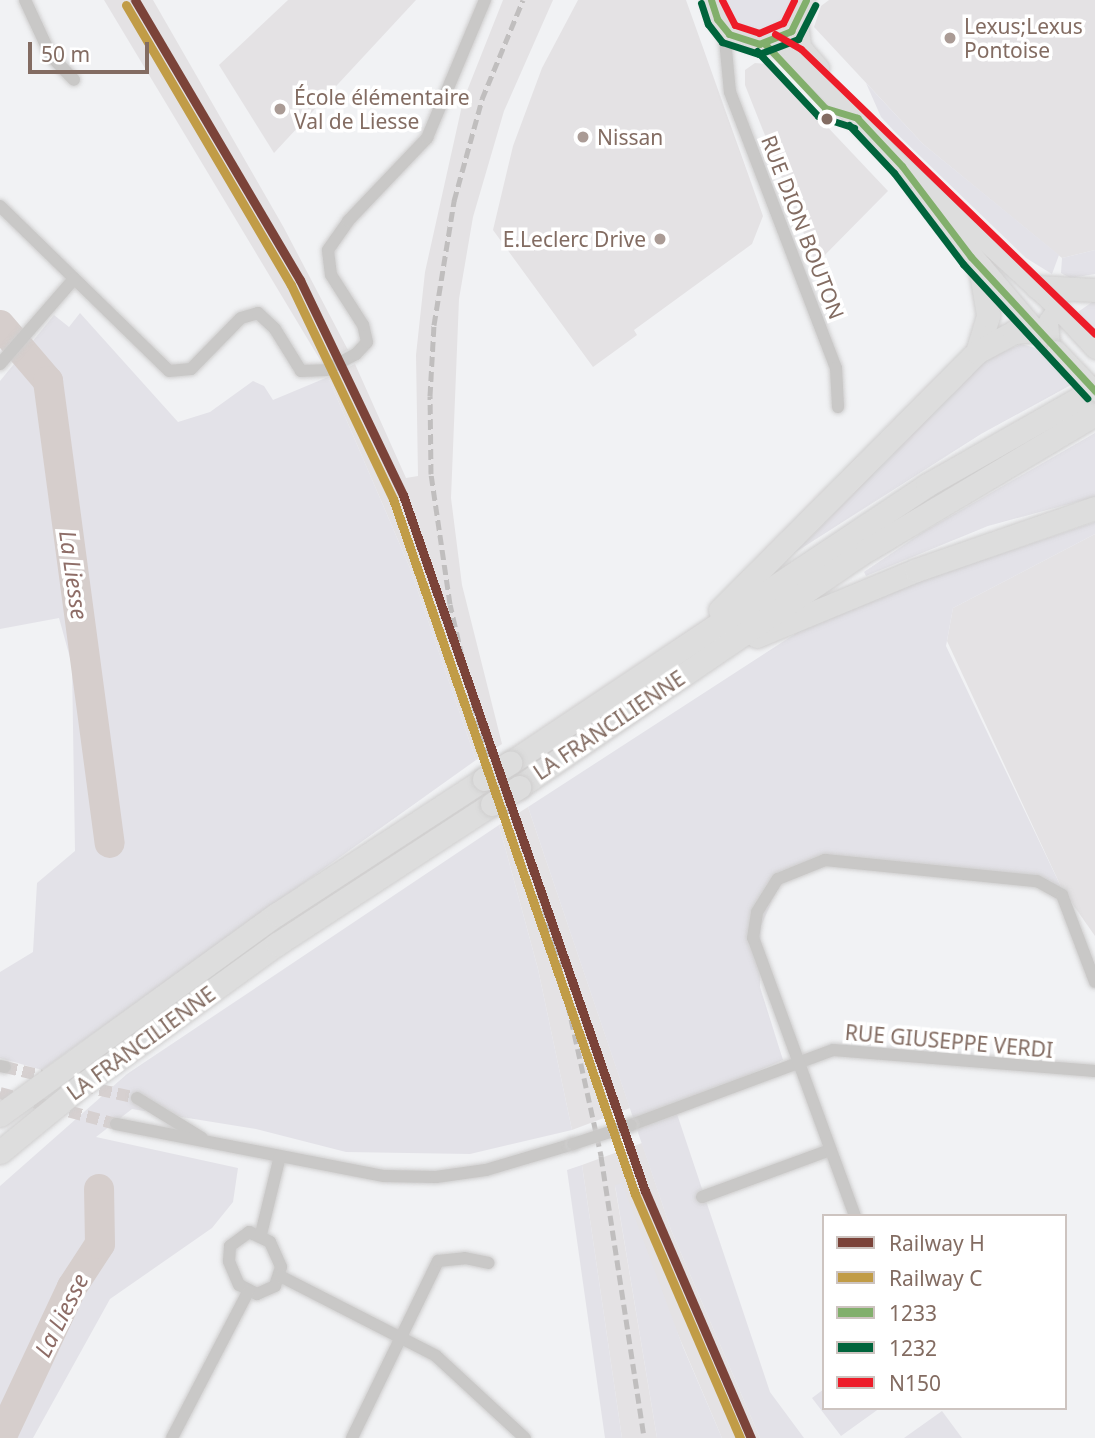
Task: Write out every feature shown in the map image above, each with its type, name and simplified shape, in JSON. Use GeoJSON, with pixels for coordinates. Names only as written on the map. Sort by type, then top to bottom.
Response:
{"type":"FeatureCollection","features":[{"type":"Feature","properties":{"kind":"highway"},"geometry":{"type":"LineString","coordinates":[[977,352],[988,315],[980,267]]}},
{"type":"Feature","properties":{"kind":"highway"},"geometry":{"type":"LineString","coordinates":[[1037,287],[1093,290]]}},
{"type":"Feature","properties":{"kind":"highway"},"geometry":{"type":"LineString","coordinates":[[1058,308],[1093,290]]}},
{"type":"Feature","properties":{"kind":"highway"},"geometry":{"type":"LineString","coordinates":[[684,648],[977,352],[1014,332],[1067,342]]}},
{"type":"Feature","properties":{"kind":"highway","name":"LA FRANCILIENNE"},"geometry":{"type":"LineString","coordinates":[[0,1115],[277,914],[510,763],[927,485],[1095,390]]}},
{"type":"Feature","properties":{"kind":"highway","name":"LA FRANCILIENNE"},"geometry":{"type":"LineString","coordinates":[[0,1152],[82,1085],[277,944],[603,733],[705,658],[920,516],[1095,414]]}},
{"type":"Feature","properties":{"kind":"highway"},"geometry":{"type":"LineString","coordinates":[[705,658],[873,586],[1095,509]]}},
{"type":"Feature","properties":{"kind":"main road"},"geometry":{"type":"LineString","coordinates":[[711,0],[724,29],[794,57],[851,111],[902,166],[980,267],[1067,342]]}},
{"type":"Feature","properties":{"kind":"main road"},"geometry":{"type":"LineString","coordinates":[[762,43],[787,35],[799,21],[806,0]]}},
{"type":"Feature","properties":{"kind":"main road"},"geometry":{"type":"LineString","coordinates":[[799,21],[802,47],[851,111]]}},
{"type":"Feature","properties":{"kind":"main road"},"geometry":{"type":"LineString","coordinates":[[902,166],[1058,308],[1067,342]]}},
{"type":"Feature","properties":{"kind":"main road"},"geometry":{"type":"LineString","coordinates":[[1058,308],[1049,317],[1095,390]]}},
{"type":"Feature","properties":{"kind":"street"},"geometry":{"type":"LineString","coordinates":[[25,0],[51,56],[74,80]]}},
{"type":"Feature","properties":{"kind":"street"},"geometry":{"type":"LineString","coordinates":[[0,206],[169,370],[191,369],[248,313],[266,319],[301,371],[326,370],[365,347],[367,336],[331,275],[328,250],[348,221],[427,138],[485,0]]}},
{"type":"Feature","properties":{"kind":"street","name":"RUE DION BOUTON"},"geometry":{"type":"LineString","coordinates":[[724,29],[730,92],[836,368],[838,407]]}},
{"type":"Feature","properties":{"kind":"street"},"geometry":{"type":"LineString","coordinates":[[729,61],[740,48],[762,43]]}},
{"type":"Feature","properties":{"kind":"street"},"geometry":{"type":"LineString","coordinates":[[0,364],[74,279]]}},
{"type":"Feature","properties":{"kind":"street"},"geometry":{"type":"LineString","coordinates":[[854,1214],[801,1063],[752,938],[757,912],[778,879],[825,860],[1037,881],[1062,895],[1095,982]]}},
{"type":"Feature","properties":{"kind":"street","name":"RUE GIUSEPPE VERDI"},"geometry":{"type":"LineString","coordinates":[[116,1124],[384,1176],[436,1177],[529,1160],[834,1050],[852,1049],[1095,1071]]}},
{"type":"Feature","properties":{"kind":"street"},"geometry":{"type":"LineString","coordinates":[[137,1098],[209,1142]]}},
{"type":"Feature","properties":{"kind":"street"},"geometry":{"type":"LineString","coordinates":[[702,1197],[830,1150]]}},
{"type":"Feature","properties":{"kind":"street"},"geometry":{"type":"LineString","coordinates":[[261,1234],[279,1156]]}},
{"type":"Feature","properties":{"kind":"street"},"geometry":{"type":"LineString","coordinates":[[280,1276],[266,1292],[248,1292],[239,1286],[229,1261],[230,1246],[238,1236],[261,1234],[270,1242],[280,1276],[403,1336],[436,1356],[525,1438]]}},
{"type":"Feature","properties":{"kind":"street"},"geometry":{"type":"LineString","coordinates":[[352,1438],[438,1261],[465,1258],[488,1263]]}},
{"type":"Feature","properties":{"kind":"street"},"geometry":{"type":"LineString","coordinates":[[172,1438],[248,1292]]}},
{"type":"Feature","properties":{"kind":"shaded area"},"geometry":{"type":"Polygon","coordinates":[[[104,0],[153,0],[284,228],[348,350],[322,363],[104,0]]]}},
{"type":"Feature","properties":{"kind":"shaded area","name":"École élémentaire Val de Liesse"},"geometry":{"type":"Polygon","coordinates":[[[288,0],[416,0],[274,153],[219,65],[288,0]]]}},
{"type":"Feature","properties":{"kind":"shaded area"},"geometry":{"type":"Polygon","coordinates":[[[503,0],[553,0],[504,111],[473,217],[459,299],[451,498],[462,585],[502,744],[476,760],[410,568],[328,377],[355,364],[406,478],[418,476],[416,355],[425,272],[463,101],[503,0]]]}},
{"type":"Feature","properties":{"kind":"shaded area"},"geometry":{"type":"Polygon","coordinates":[[[578,0],[686,0],[763,216],[752,244],[634,330],[637,335],[593,367],[493,230],[513,146],[542,68],[578,0]]]}},
{"type":"Feature","properties":{"kind":"shaded area"},"geometry":{"type":"Polygon","coordinates":[[[721,0],[793,0],[793,4],[781,26],[758,35],[735,27],[721,0]]]}},
{"type":"Feature","properties":{"kind":"shaded area"},"geometry":{"type":"Polygon","coordinates":[[[829,0],[1095,0],[1095,250],[1062,258],[923,144],[814,27],[821,6],[829,0]]]}},
{"type":"Feature","properties":{"kind":"shaded area"},"geometry":{"type":"Polygon","coordinates":[[[755,63],[768,64],[888,191],[816,264],[745,85],[745,70],[755,63]]]}},
{"type":"Feature","properties":{"kind":"shaded area"},"geometry":{"type":"Polygon","coordinates":[[[866,83],[923,144],[1059,255],[1052,274],[1026,258],[896,133],[881,117],[866,83]]]}},
{"type":"Feature","properties":{"kind":"shaded area"},"geometry":{"type":"Polygon","coordinates":[[[1095,250],[1095,274],[1070,278],[1061,273],[1062,258],[1095,250]]]}},
{"type":"Feature","properties":{"kind":"shaded area"},"geometry":{"type":"Polygon","coordinates":[[[1095,300],[1095,330],[1093,330],[1078,312],[1095,300]]]}},
{"type":"Feature","properties":{"kind":"shaded area"},"geometry":{"type":"Polygon","coordinates":[[[80,313],[178,422],[210,412],[253,381],[264,386],[273,400],[328,377],[410,568],[476,760],[42,1070],[0,1058],[0,972],[33,952],[37,883],[75,851],[72,665],[59,618],[0,629],[0,381],[54,315],[69,327],[80,313]]]}},
{"type":"Feature","properties":{"kind":"shaded area"},"geometry":{"type":"Polygon","coordinates":[[[1021,344],[1036,348],[1071,385],[981,434],[791,555],[984,360],[1021,344]]]}},
{"type":"Feature","properties":{"kind":"shaded area"},"geometry":{"type":"Polygon","coordinates":[[[1095,433],[1095,497],[988,526],[866,576],[864,572],[923,532],[1095,433]]]}},
{"type":"Feature","properties":{"kind":"shaded area"},"geometry":{"type":"Polygon","coordinates":[[[1095,522],[1095,534],[953,608],[946,646],[1062,889],[816,861],[779,885],[761,926],[760,987],[783,1060],[675,1108],[770,1392],[804,1438],[760,1438],[671,1230],[528,807],[804,628],[906,586],[1095,522]]]}},
{"type":"Feature","properties":{"kind":"shaded area"},"geometry":{"type":"Polygon","coordinates":[[[1095,534],[1095,936],[1062,889],[947,641],[953,608],[1095,534]]]}},
{"type":"Feature","properties":{"kind":"shaded area"},"geometry":{"type":"Polygon","coordinates":[[[528,807],[630,1108],[572,1130],[538,969],[499,825],[528,807]]]}},
{"type":"Feature","properties":{"kind":"shaded area"},"geometry":{"type":"Polygon","coordinates":[[[499,825],[538,969],[572,1130],[470,1154],[346,1152],[256,1129],[132,1109],[96,1137],[238,1168],[233,1202],[212,1228],[110,1299],[33,1438],[0,1438],[0,1186],[127,1074],[499,825]]]}},
{"type":"Feature","properties":{"kind":"shaded area"},"geometry":{"type":"Polygon","coordinates":[[[642,1143],[671,1230],[760,1438],[722,1438],[615,1186],[657,1438],[622,1438],[582,1165],[642,1143]]]}},
{"type":"Feature","properties":{"kind":"shaded area"},"geometry":{"type":"Polygon","coordinates":[[[582,1165],[622,1438],[605,1438],[567,1170],[582,1165]]]}},
{"type":"Feature","properties":{"kind":"shaded area"},"geometry":{"type":"Polygon","coordinates":[[[622,1183],[683,1347],[722,1438],[657,1438],[615,1185],[622,1183]]]}},
{"type":"Feature","properties":{"kind":"shaded area"},"geometry":{"type":"Polygon","coordinates":[[[822,1390],[822,1410],[877,1410],[841,1436],[812,1398],[822,1390]]]}},
{"type":"Feature","properties":{"kind":"shaded area"},"geometry":{"type":"Polygon","coordinates":[[[942,1411],[962,1438],[904,1438],[942,1411]]]}},
{"type":"Feature","properties":{"kind":"waterway","name":"La Liesse"},"geometry":{"type":"LineString","coordinates":[[0,325],[48,381],[110,843]]}},
{"type":"Feature","properties":{"kind":"waterway","name":"La Liesse"},"geometry":{"type":"LineString","coordinates":[[1,1438],[72,1287],[100,1244],[99,1189]]}},
{"type":"Feature","properties":{"kind":"tunnel"},"geometry":{"type":"LineString","coordinates":[[5,1067],[51,1078]]}},
{"type":"Feature","properties":{"kind":"tunnel"},"geometry":{"type":"LineString","coordinates":[[82,1086],[137,1098]]}},
{"type":"Feature","properties":{"kind":"tunnel"},"geometry":{"type":"LineString","coordinates":[[0,1093],[116,1124]]}},
{"type":"Feature","properties":{"kind":"railway"},"geometry":{"type":"LineString","coordinates":[[507,814],[472,700],[450,604],[431,474],[430,396],[434,325],[454,201],[482,99],[523,0]]}},
{"type":"Feature","properties":{"kind":"railway"},"geometry":{"type":"LineString","coordinates":[[527,850],[555,946],[601,1156],[644,1438]]}},
{"type":"Feature","properties":{"kind":"rail line","name":"H"},"geometry":{"type":"LineString","coordinates":[[135,0],[300,280],[403,495],[645,1191],[751,1438]]}},
{"type":"Feature","properties":{"kind":"rail line","name":"C"},"geometry":{"type":"LineString","coordinates":[[126,5],[291,285],[393,499],[635,1194],[740,1438]]}},
{"type":"Feature","properties":{"kind":"transit line","name":"1233"},"geometry":{"type":"LineString","coordinates":[[711,0],[717,19],[729,34],[759,44],[791,31],[806,0]]}},
{"type":"Feature","properties":{"kind":"transit line","name":"N150"},"geometry":{"type":"LineString","coordinates":[[722,0],[735,25],[759,33],[783,23],[794,0]]}},
{"type":"Feature","properties":{"kind":"transit line","name":"1232"},"geometry":{"type":"LineString","coordinates":[[701,3],[708,24],[722,42],[759,54],[798,39],[815,5]]}},
{"type":"Feature","properties":{"kind":"transit line","name":"N150"},"geometry":{"type":"LineString","coordinates":[[775,34],[801,49],[1095,334]]}},
{"type":"Feature","properties":{"kind":"transit line","name":"1233"},"geometry":{"type":"LineString","coordinates":[[765,44],[825,108],[857,118]]}},
{"type":"Feature","properties":{"kind":"transit line","name":"1232"},"geometry":{"type":"LineString","coordinates":[[757,51],[818,116],[854,128]]}},
{"type":"Feature","properties":{"kind":"transit line","name":"1233"},"geometry":{"type":"LineString","coordinates":[[857,118],[902,166],[971,257],[1095,391]]}},
{"type":"Feature","properties":{"kind":"transit line","name":"1232"},"geometry":{"type":"LineString","coordinates":[[849,125],[894,173],[963,264],[1087,398]]}},
{"type":"Feature","properties":{"kind":"place","name":"Lexus;Lexus Pontoise"},"geometry":{"type":"Point","coordinates":[950,38]}},
{"type":"Feature","properties":{"kind":"place","name":"École élémentaire Val de Liesse"},"geometry":{"type":"Point","coordinates":[280,109]}},
{"type":"Feature","properties":{"kind":"place","name":"Nissan"},"geometry":{"type":"Point","coordinates":[583,137]}},
{"type":"Feature","properties":{"kind":"place","name":"E.Leclerc Drive"},"geometry":{"type":"Point","coordinates":[660,239]}}]}
